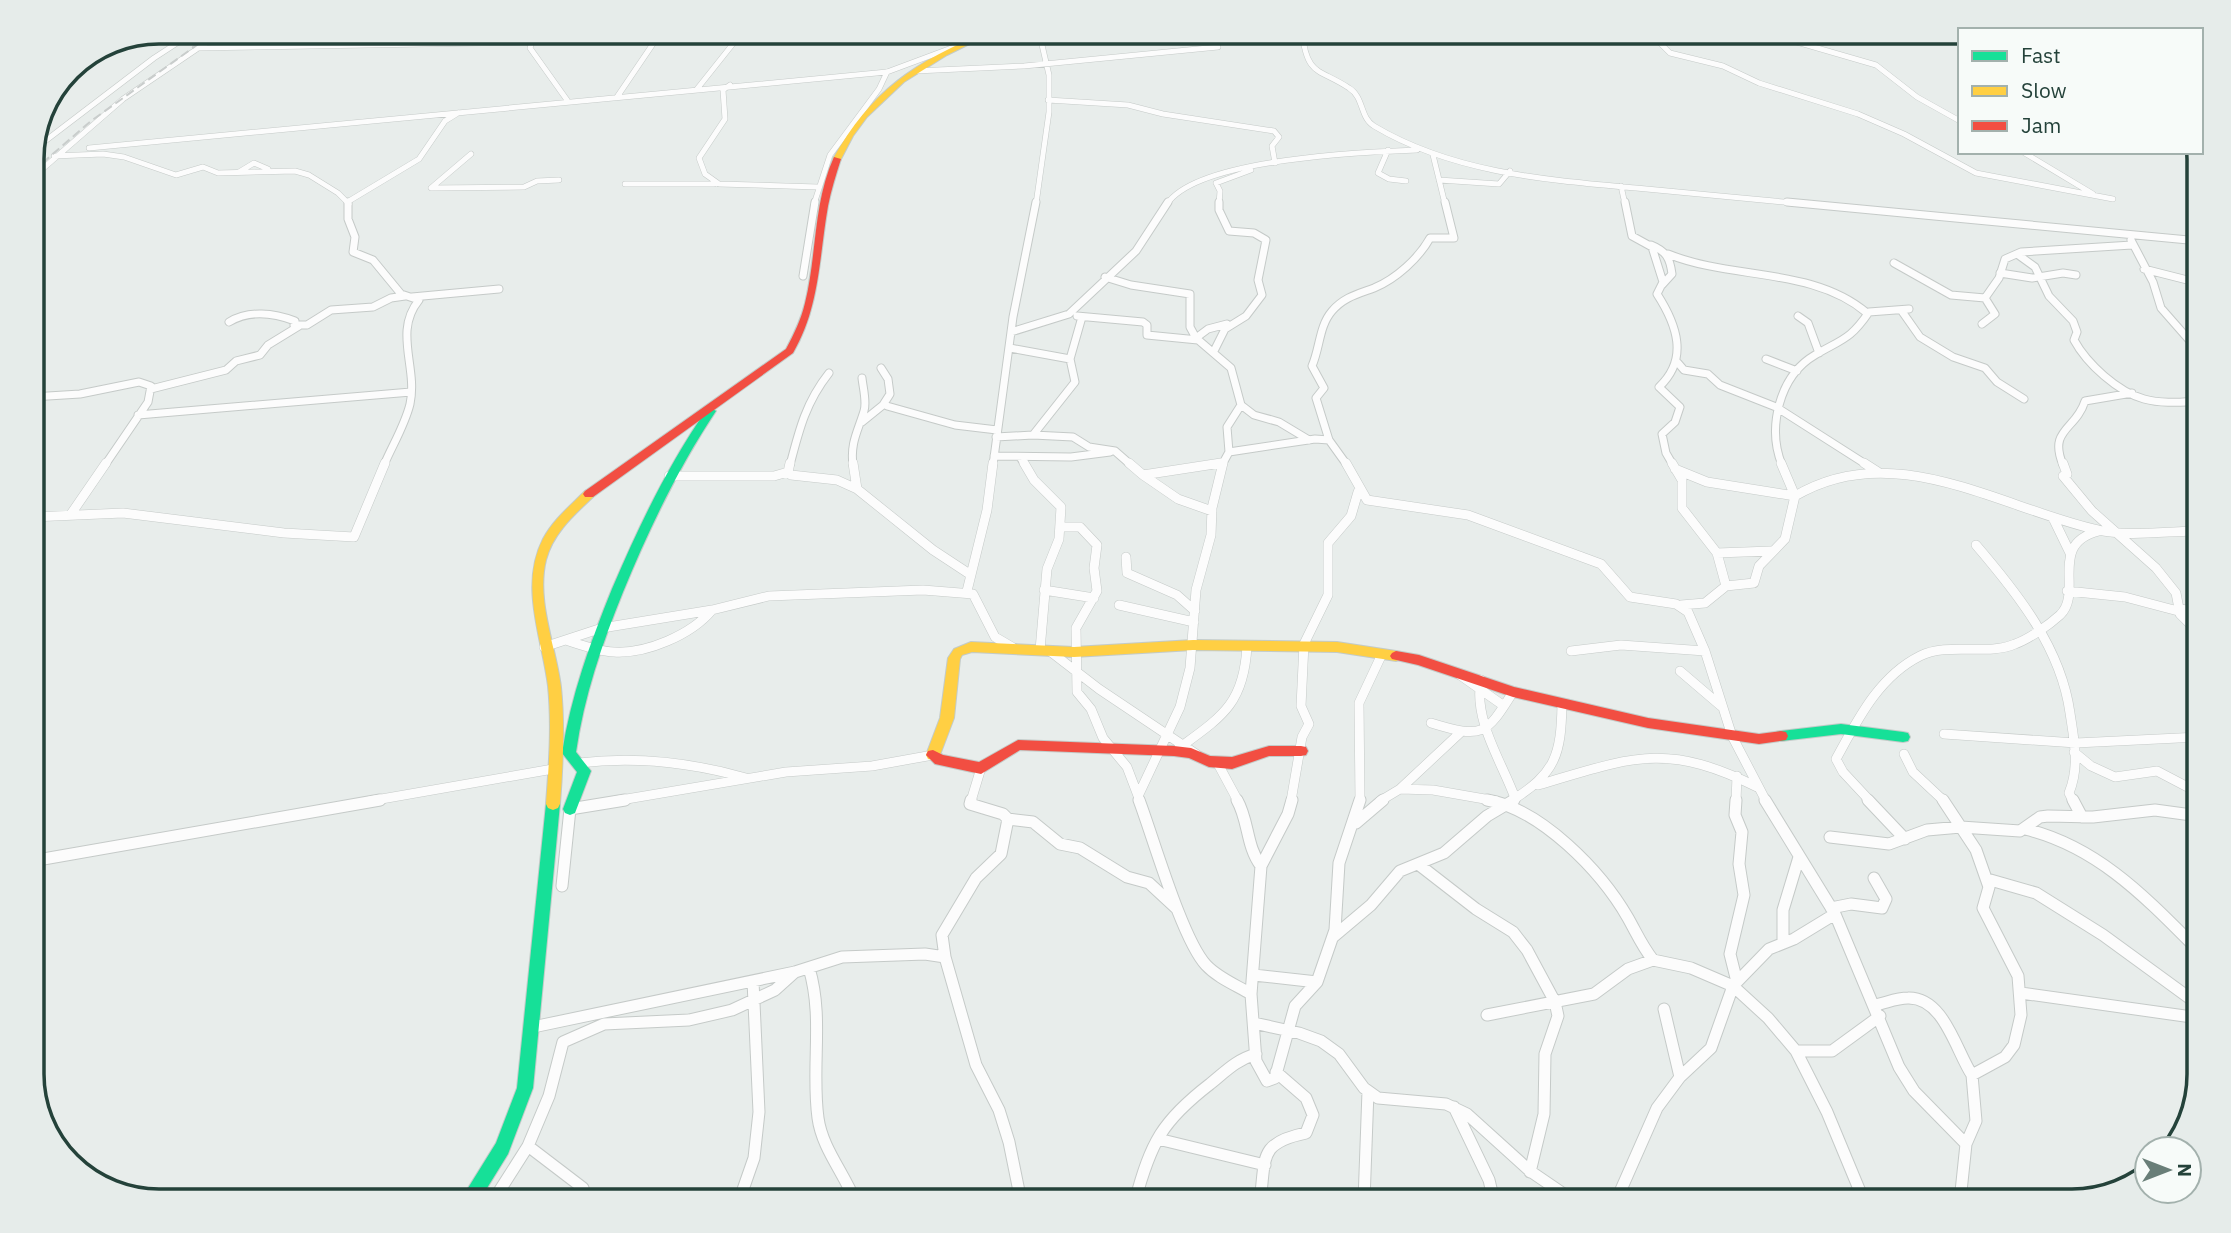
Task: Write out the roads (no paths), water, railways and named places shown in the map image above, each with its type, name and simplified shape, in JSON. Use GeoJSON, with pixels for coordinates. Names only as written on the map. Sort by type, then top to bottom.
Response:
{"type":"FeatureCollection","features":[{"type":"Feature","properties":{"kind":"street"},"geometry":{"type":"LineString","coordinates":[[45,146],[178,44]]}},
{"type":"Feature","properties":{"kind":"street"},"geometry":{"type":"LineString","coordinates":[[44,165],[55,154],[202,44]]}},
{"type":"Feature","properties":{"kind":"street"},"geometry":{"type":"LineString","coordinates":[[195,48],[419,44]]}},
{"type":"Feature","properties":{"kind":"street"},"geometry":{"type":"LineString","coordinates":[[531,44],[530,48],[544,60],[550,77],[567,100]]}},
{"type":"Feature","properties":{"kind":"street"},"geometry":{"type":"LineString","coordinates":[[617,97],[653,44]]}},
{"type":"Feature","properties":{"kind":"street"},"geometry":{"type":"LineString","coordinates":[[697,89],[733,44]]}},
{"type":"Feature","properties":{"kind":"street"},"geometry":{"type":"LineString","coordinates":[[916,71],[960,44]]}},
{"type":"Feature","properties":{"kind":"street"},"geometry":{"type":"LineString","coordinates":[[967,591],[987,510],[1012,332],[1029,249],[1048,100],[1047,63],[1042,44]]}},
{"type":"Feature","properties":{"kind":"street"},"geometry":{"type":"LineString","coordinates":[[1303,44],[1304,52],[1319,74],[1350,88],[1360,99],[1367,120],[1372,125],[1433,155],[1510,172],[1621,186],[2187,240]]}},
{"type":"Feature","properties":{"kind":"street"},"geometry":{"type":"LineString","coordinates":[[1661,44],[1670,53],[1705,60],[1759,83],[1858,114],[1904,134],[1976,173],[2113,199]]}},
{"type":"Feature","properties":{"kind":"street"},"geometry":{"type":"LineString","coordinates":[[1803,44],[1876,65],[1917,97],[1958,120]]}},
{"type":"Feature","properties":{"kind":"street"},"geometry":{"type":"LineString","coordinates":[[803,276],[818,187],[829,155],[847,125],[890,78],[956,46]]}},
{"type":"Feature","properties":{"kind":"street"},"geometry":{"type":"LineString","coordinates":[[55,154],[124,143],[730,85],[890,78],[916,71],[1047,63],[1218,47]]}},
{"type":"Feature","properties":{"kind":"street"},"geometry":{"type":"LineString","coordinates":[[477,1189],[501,1152],[525,1090],[533,1027],[553,769],[555,696],[544,647],[539,565],[545,542],[587,495],[779,360],[801,336],[812,300],[834,165],[862,116],[890,78]]}},
{"type":"Feature","properties":{"kind":"street"},"geometry":{"type":"LineString","coordinates":[[719,184],[709,180],[701,172],[699,158],[725,119],[723,90],[730,85]]}},
{"type":"Feature","properties":{"kind":"street"},"geometry":{"type":"LineString","coordinates":[[1048,100],[1128,105],[1163,114],[1274,131],[1279,136],[1272,146],[1275,163]]}},
{"type":"Feature","properties":{"kind":"street"},"geometry":{"type":"LineString","coordinates":[[349,201],[419,159],[445,121],[463,111]]}},
{"type":"Feature","properties":{"kind":"street"},"geometry":{"type":"LineString","coordinates":[[103,154],[124,143]]}},
{"type":"Feature","properties":{"kind":"street"},"geometry":{"type":"LineString","coordinates":[[1012,332],[1069,314],[1105,277],[1136,251],[1166,205],[1180,190],[1212,175],[1299,160],[1388,150],[1422,150]]}},
{"type":"Feature","properties":{"kind":"street"},"geometry":{"type":"LineString","coordinates":[[1388,150],[1378,173],[1389,179],[1406,181]]}},
{"type":"Feature","properties":{"kind":"street"},"geometry":{"type":"LineString","coordinates":[[44,516],[160,515],[284,533],[355,537],[402,422],[411,392],[410,354],[404,342],[410,311],[419,300],[408,297],[389,283],[373,260],[352,250],[355,237],[348,219],[351,211],[349,201],[340,192],[317,184],[307,175],[268,169],[215,173],[203,167],[176,175],[124,157],[55,154]]}},
{"type":"Feature","properties":{"kind":"street"},"geometry":{"type":"LineString","coordinates":[[471,154],[431,188],[524,187],[537,181],[559,180]]}},
{"type":"Feature","properties":{"kind":"street"},"geometry":{"type":"LineString","coordinates":[[2025,154],[2099,197]]}},
{"type":"Feature","properties":{"kind":"street"},"geometry":{"type":"LineString","coordinates":[[1382,653],[1359,703],[1360,803],[1339,863],[1337,914],[1332,938],[1317,982],[1295,1006],[1271,1082],[1264,1080],[1256,1054],[1251,994],[1261,866],[1288,814],[1309,721],[1301,706],[1304,645],[1328,595],[1328,543],[1351,516],[1358,492],[1350,469],[1329,440],[1317,398],[1324,388],[1312,366],[1317,354],[1318,339],[1332,311],[1349,296],[1384,282],[1424,248],[1430,238],[1454,238],[1433,155]]}},
{"type":"Feature","properties":{"kind":"street"},"geometry":{"type":"LineString","coordinates":[[1180,190],[1299,160]]}},
{"type":"Feature","properties":{"kind":"street"},"geometry":{"type":"LineString","coordinates":[[1439,180],[1499,184],[1510,172]]}},
{"type":"Feature","properties":{"kind":"street"},"geometry":{"type":"LineString","coordinates":[[1069,314],[1143,323],[1147,325],[1147,335],[1197,339],[1208,329],[1245,316],[1262,296],[1258,279],[1266,240],[1254,233],[1230,231],[1219,210],[1220,191],[1216,182]]}},
{"type":"Feature","properties":{"kind":"street"},"geometry":{"type":"LineString","coordinates":[[625,184],[818,187]]}},
{"type":"Feature","properties":{"kind":"street"},"geometry":{"type":"LineString","coordinates":[[1621,186],[1632,236],[1668,254],[1716,268],[1812,286],[1854,300],[1867,313],[1905,310],[1920,337],[1953,357],[1985,368],[1997,382],[2024,399]]}},
{"type":"Feature","properties":{"kind":"street"},"geometry":{"type":"LineString","coordinates":[[2129,235],[2153,283],[2161,308],[2187,338]]}},
{"type":"Feature","properties":{"kind":"street"},"geometry":{"type":"LineString","coordinates":[[1651,245],[1662,285]]}},
{"type":"Feature","properties":{"kind":"street"},"geometry":{"type":"LineString","coordinates":[[1985,298],[2005,259],[2017,254],[2091,245],[2132,245]]}},
{"type":"Feature","properties":{"kind":"street"},"geometry":{"type":"LineString","coordinates":[[1668,254],[1672,274],[1656,291],[1667,307],[1678,346],[1678,363],[1673,376],[1659,387],[1679,404],[1675,422],[1662,437],[1666,453],[1683,483],[1682,508],[1717,553],[1726,573],[1726,586]]}},
{"type":"Feature","properties":{"kind":"street"},"geometry":{"type":"LineString","coordinates":[[2017,254],[2035,267],[2049,296],[2076,327],[2074,340],[2078,349],[2143,399],[2187,401]]}},
{"type":"Feature","properties":{"kind":"street"},"geometry":{"type":"LineString","coordinates":[[1894,263],[1951,295],[1985,298]]}},
{"type":"Feature","properties":{"kind":"street"},"geometry":{"type":"LineString","coordinates":[[2144,269],[2187,281]]}},
{"type":"Feature","properties":{"kind":"street"},"geometry":{"type":"LineString","coordinates":[[2000,273],[2019,277],[2076,275]]}},
{"type":"Feature","properties":{"kind":"street"},"geometry":{"type":"LineString","coordinates":[[1105,277],[1131,285],[1190,294],[1188,321],[1197,339],[1231,368],[1241,405],[1254,415],[1279,422],[1309,440]]}},
{"type":"Feature","properties":{"kind":"street"},"geometry":{"type":"LineString","coordinates":[[151,389],[226,370],[236,361],[260,355],[268,345],[331,310],[373,307],[391,298],[499,289]]}},
{"type":"Feature","properties":{"kind":"street"},"geometry":{"type":"LineString","coordinates":[[1982,324],[1995,314],[1985,298]]}},
{"type":"Feature","properties":{"kind":"street"},"geometry":{"type":"LineString","coordinates":[[1358,492],[1376,503],[1468,515],[1606,566],[1625,591],[1636,599],[1681,605],[1705,603],[1726,586],[1754,583],[1754,574],[1787,533],[1795,496],[1778,455],[1776,407],[1797,371],[1819,353],[1831,349],[1856,332],[1867,313]]}},
{"type":"Feature","properties":{"kind":"street"},"geometry":{"type":"LineString","coordinates":[[229,322],[236,317],[261,315],[286,317],[299,326]]}},
{"type":"Feature","properties":{"kind":"street"},"geometry":{"type":"LineString","coordinates":[[1798,316],[1808,320],[1813,331],[1814,346],[1819,353]]}},
{"type":"Feature","properties":{"kind":"street"},"geometry":{"type":"LineString","coordinates":[[1033,435],[1042,420],[1075,382],[1070,359],[1082,317]]}},
{"type":"Feature","properties":{"kind":"street"},"geometry":{"type":"LineString","coordinates":[[1214,351],[1228,323]]}},
{"type":"Feature","properties":{"kind":"street"},"geometry":{"type":"LineString","coordinates":[[1010,348],[1070,359]]}},
{"type":"Feature","properties":{"kind":"street"},"geometry":{"type":"LineString","coordinates":[[1766,359],[1797,371]]}},
{"type":"Feature","properties":{"kind":"street"},"geometry":{"type":"LineString","coordinates":[[1678,363],[1684,369],[1708,374],[1722,386],[1776,407],[1879,472]]}},
{"type":"Feature","properties":{"kind":"street"},"geometry":{"type":"LineString","coordinates":[[858,426],[887,406],[890,388],[880,368]]}},
{"type":"Feature","properties":{"kind":"street"},"geometry":{"type":"LineString","coordinates":[[788,472],[803,414],[813,393],[829,373]]}},
{"type":"Feature","properties":{"kind":"street"},"geometry":{"type":"LineString","coordinates":[[857,489],[851,452],[865,410],[862,378]]}},
{"type":"Feature","properties":{"kind":"street"},"geometry":{"type":"LineString","coordinates":[[44,396],[80,394],[139,382],[146,383],[151,389]]}},
{"type":"Feature","properties":{"kind":"street"},"geometry":{"type":"LineString","coordinates":[[71,514],[148,402],[151,389]]}},
{"type":"Feature","properties":{"kind":"street"},"geometry":{"type":"LineString","coordinates":[[138,415],[205,411],[302,398],[411,392]]}},
{"type":"Feature","properties":{"kind":"street"},"geometry":{"type":"LineString","coordinates":[[2132,393],[2086,399],[2076,419],[2066,425],[2058,444],[2057,456],[2067,474],[2063,476],[2092,511],[2156,568],[2176,593],[2178,610],[2187,620]]}},
{"type":"Feature","properties":{"kind":"street"},"geometry":{"type":"LineString","coordinates":[[562,886],[570,809],[583,771],[569,753],[570,738],[593,651],[644,526],[669,476],[691,438],[717,403]]}},
{"type":"Feature","properties":{"kind":"street"},"geometry":{"type":"LineString","coordinates":[[1139,794],[1180,707],[1193,645],[1196,590],[1211,535],[1212,511],[1223,463],[1229,452],[1224,437],[1226,426],[1241,405]]}},
{"type":"Feature","properties":{"kind":"street"},"geometry":{"type":"LineString","coordinates":[[887,406],[923,414],[936,421],[965,429],[997,434],[1073,437],[1085,444],[1115,452],[1178,499],[1212,511]]}},
{"type":"Feature","properties":{"kind":"street"},"geometry":{"type":"LineString","coordinates":[[1229,452],[1309,440],[1329,440]]}},
{"type":"Feature","properties":{"kind":"street"},"geometry":{"type":"LineString","coordinates":[[1071,457],[1085,444]]}},
{"type":"Feature","properties":{"kind":"street"},"geometry":{"type":"LineString","coordinates":[[994,456],[1071,457],[1115,452]]}},
{"type":"Feature","properties":{"kind":"street"},"geometry":{"type":"LineString","coordinates":[[1020,457],[1034,480],[1060,507],[1059,539],[1047,569],[1044,590],[1044,650]]}},
{"type":"Feature","properties":{"kind":"street"},"geometry":{"type":"LineString","coordinates":[[1143,475],[1223,463]]}},
{"type":"Feature","properties":{"kind":"street"},"geometry":{"type":"LineString","coordinates":[[1675,469],[1707,482],[1795,496],[1815,484],[1879,472],[1930,477],[1993,494],[2053,517],[2101,531],[2187,531]]}},
{"type":"Feature","properties":{"kind":"street"},"geometry":{"type":"LineString","coordinates":[[838,480],[854,470]]}},
{"type":"Feature","properties":{"kind":"street"},"geometry":{"type":"LineString","coordinates":[[669,476],[774,476],[788,472],[791,475],[838,480],[857,489],[933,550],[971,575]]}},
{"type":"Feature","properties":{"kind":"street"},"geometry":{"type":"LineString","coordinates":[[2053,517],[2070,553]]}},
{"type":"Feature","properties":{"kind":"street"},"geometry":{"type":"LineString","coordinates":[[1060,527],[1080,527],[1097,545],[1094,568],[1097,591],[1078,620],[1074,652],[1077,692],[1091,709],[1111,748],[1128,767],[1182,916],[1203,962],[1214,974],[1251,994]]}},
{"type":"Feature","properties":{"kind":"street"},"geometry":{"type":"LineString","coordinates":[[1905,839],[1839,765],[1838,754],[1851,730],[1882,686],[1918,657],[1935,651],[2014,645],[2036,628],[2060,615],[2067,606],[2066,574],[2070,553],[2087,534],[2101,531]]}},
{"type":"Feature","properties":{"kind":"street"},"geometry":{"type":"LineString","coordinates":[[1976,545],[2009,584],[2054,653],[2071,702],[2069,710],[2075,748],[2074,780],[2069,793],[2082,817]]}},
{"type":"Feature","properties":{"kind":"street"},"geometry":{"type":"LineString","coordinates":[[1717,553],[1772,551]]}},
{"type":"Feature","properties":{"kind":"street"},"geometry":{"type":"LineString","coordinates":[[1126,557],[1127,573],[1177,595],[1195,611]]}},
{"type":"Feature","properties":{"kind":"street"},"geometry":{"type":"LineString","coordinates":[[1044,590],[1094,598]]}},
{"type":"Feature","properties":{"kind":"street"},"geometry":{"type":"LineString","coordinates":[[544,647],[602,628],[712,610],[769,596],[967,591],[977,597],[995,637],[1012,646]]}},
{"type":"Feature","properties":{"kind":"street"},"geometry":{"type":"LineString","coordinates":[[2067,591],[2126,597],[2187,610]]}},
{"type":"Feature","properties":{"kind":"street"},"geometry":{"type":"LineString","coordinates":[[1119,605],[1195,622]]}},
{"type":"Feature","properties":{"kind":"street"},"geometry":{"type":"LineString","coordinates":[[1681,605],[1695,625],[1732,736],[1759,789],[1833,911],[1907,1082],[1966,1144]]}},
{"type":"Feature","properties":{"kind":"street"},"geometry":{"type":"LineString","coordinates":[[566,640],[593,651],[626,652],[698,625],[712,610]]}},
{"type":"Feature","properties":{"kind":"street"},"geometry":{"type":"LineString","coordinates":[[1571,651],[1597,643],[1619,643],[1705,651]]}},
{"type":"Feature","properties":{"kind":"street"},"geometry":{"type":"LineString","coordinates":[[933,755],[947,718],[954,658],[958,652],[971,647],[1012,646],[1074,652],[1193,645],[1304,645],[1382,653],[1456,671],[1479,685],[1504,706]]}},
{"type":"Feature","properties":{"kind":"street"},"geometry":{"type":"LineString","coordinates":[[1179,748],[1222,719],[1229,710],[1246,676],[1247,646]]}},
{"type":"Feature","properties":{"kind":"street"},"geometry":{"type":"LineString","coordinates":[[1044,650],[1075,669],[1083,678],[1168,731],[1179,748]]}},
{"type":"Feature","properties":{"kind":"street"},"geometry":{"type":"LineString","coordinates":[[1680,671],[1722,707]]}},
{"type":"Feature","properties":{"kind":"street"},"geometry":{"type":"LineString","coordinates":[[1479,685],[1599,714],[1732,736],[1759,739],[1817,730],[1851,730],[1903,737]]}},
{"type":"Feature","properties":{"kind":"street"},"geometry":{"type":"LineString","coordinates":[[1479,685],[1486,729],[1502,760],[1510,800]]}},
{"type":"Feature","properties":{"kind":"street"},"geometry":{"type":"LineString","coordinates":[[1432,723],[1462,731],[1486,729],[1496,722],[1513,692]]}},
{"type":"Feature","properties":{"kind":"street"},"geometry":{"type":"LineString","coordinates":[[1537,785],[1557,758],[1561,743],[1562,704]]}},
{"type":"Feature","properties":{"kind":"street"},"geometry":{"type":"LineString","coordinates":[[1354,825],[1400,789],[1462,731]]}},
{"type":"Feature","properties":{"kind":"street"},"geometry":{"type":"LineString","coordinates":[[1944,734],[2075,748],[2187,738]]}},
{"type":"Feature","properties":{"kind":"street"},"geometry":{"type":"LineString","coordinates":[[1182,916],[1149,883],[1127,877],[1080,848],[1060,844],[1049,831],[1026,819],[1008,819],[1003,814],[970,804],[981,768],[1018,745],[1160,750],[1179,748],[1217,762],[1232,763],[1269,751],[1301,751]]}},
{"type":"Feature","properties":{"kind":"street"},"geometry":{"type":"LineString","coordinates":[[2075,748],[2091,766],[2115,776],[2157,772],[2187,787]]}},
{"type":"Feature","properties":{"kind":"street"},"geometry":{"type":"LineString","coordinates":[[1904,754],[1913,772],[1934,788],[1976,850],[1987,879],[1983,908],[1998,941],[2013,963],[2021,993],[2021,1015],[2014,1045],[2006,1057],[1972,1075]]}},
{"type":"Feature","properties":{"kind":"street"},"geometry":{"type":"LineString","coordinates":[[570,809],[786,772],[872,766],[933,755],[940,760],[981,768]]}},
{"type":"Feature","properties":{"kind":"street"},"geometry":{"type":"LineString","coordinates":[[579,763],[647,757],[718,768],[747,778]]}},
{"type":"Feature","properties":{"kind":"street"},"geometry":{"type":"LineString","coordinates":[[1332,938],[1371,905],[1400,871],[1444,853],[1468,831],[1510,800],[1537,785],[1619,760],[1668,759],[1737,776],[1759,789]]}},
{"type":"Feature","properties":{"kind":"street"},"geometry":{"type":"LineString","coordinates":[[1217,762],[1244,812],[1252,854],[1261,866]]}},
{"type":"Feature","properties":{"kind":"street"},"geometry":{"type":"LineString","coordinates":[[44,859],[553,769]]}},
{"type":"Feature","properties":{"kind":"street"},"geometry":{"type":"LineString","coordinates":[[1735,984],[1730,954],[1744,895],[1739,864],[1742,832],[1735,815],[1737,776]]}},
{"type":"Feature","properties":{"kind":"street"},"geometry":{"type":"LineString","coordinates":[[1400,789],[1424,789],[1510,800],[1579,854],[1628,918],[1638,942],[1653,960]]}},
{"type":"Feature","properties":{"kind":"street"},"geometry":{"type":"LineString","coordinates":[[1360,803],[1366,814]]}},
{"type":"Feature","properties":{"kind":"street"},"geometry":{"type":"LineString","coordinates":[[2025,829],[2040,817],[2082,817],[2155,810],[2187,814]]}},
{"type":"Feature","properties":{"kind":"street"},"geometry":{"type":"LineString","coordinates":[[1008,819],[1001,854],[976,877],[942,935],[976,1065],[999,1110],[1018,1189]]}},
{"type":"Feature","properties":{"kind":"street"},"geometry":{"type":"LineString","coordinates":[[1829,837],[1876,844],[1905,839],[1927,830],[1961,827],[2002,831],[2025,829],[2056,838],[2096,858],[2139,892],[2187,939]]}},
{"type":"Feature","properties":{"kind":"street"},"geometry":{"type":"LineString","coordinates":[[1783,943],[1779,926],[1799,857]]}},
{"type":"Feature","properties":{"kind":"street"},"geometry":{"type":"LineString","coordinates":[[1418,864],[1476,909],[1513,932],[1527,950],[1555,1002],[1558,1016],[1545,1054],[1544,1114],[1531,1172]]}},
{"type":"Feature","properties":{"kind":"street"},"geometry":{"type":"LineString","coordinates":[[1622,1189],[1657,1108],[1680,1077],[1711,1048],[1735,984],[1769,949],[1833,911],[1851,904],[1882,908],[1886,899],[1874,877]]}},
{"type":"Feature","properties":{"kind":"street"},"geometry":{"type":"LineString","coordinates":[[1987,879],[2036,893],[2104,935],[2187,997]]}},
{"type":"Feature","properties":{"kind":"street"},"geometry":{"type":"LineString","coordinates":[[533,1027],[795,972],[842,957],[925,954],[946,957]]}},
{"type":"Feature","properties":{"kind":"street"},"geometry":{"type":"LineString","coordinates":[[1487,1015],[1594,994],[1628,969],[1653,960],[1691,968],[1735,984],[1796,1052],[1827,1112],[1859,1189]]}},
{"type":"Feature","properties":{"kind":"street"},"geometry":{"type":"LineString","coordinates":[[809,968],[818,990],[820,1008],[816,1071],[817,1117],[822,1140],[851,1189]]}},
{"type":"Feature","properties":{"kind":"street"},"geometry":{"type":"LineString","coordinates":[[501,1189],[528,1146],[549,1096],[564,1042],[592,1027],[690,1020],[755,1000],[786,984],[795,972]]}},
{"type":"Feature","properties":{"kind":"street"},"geometry":{"type":"LineString","coordinates":[[1254,975],[1317,982]]}},
{"type":"Feature","properties":{"kind":"street"},"geometry":{"type":"LineString","coordinates":[[743,1189],[754,1158],[759,1112],[753,981]]}},
{"type":"Feature","properties":{"kind":"street"},"geometry":{"type":"LineString","coordinates":[[2021,993],[2187,1016]]}},
{"type":"Feature","properties":{"kind":"street"},"geometry":{"type":"LineString","coordinates":[[1796,1052],[1832,1052],[1877,1011],[1912,998],[1927,1006],[1948,1026],[1962,1063],[1972,1075],[1976,1121],[1966,1144],[1961,1189]]}},
{"type":"Feature","properties":{"kind":"street"},"geometry":{"type":"LineString","coordinates":[[1664,1009],[1680,1077]]}},
{"type":"Feature","properties":{"kind":"street"},"geometry":{"type":"LineString","coordinates":[[1254,1023],[1288,1029],[1326,1044],[1340,1055],[1368,1091],[1398,1103],[1453,1106],[1471,1116],[1531,1172],[1555,1189]]}},
{"type":"Feature","properties":{"kind":"street"},"geometry":{"type":"LineString","coordinates":[[1138,1189],[1143,1169],[1168,1119],[1192,1096],[1216,1080],[1234,1060],[1256,1054]]}},
{"type":"Feature","properties":{"kind":"street"},"geometry":{"type":"LineString","coordinates":[[1262,1189],[1265,1165],[1275,1143],[1282,1137],[1306,1133],[1314,1114],[1300,1090],[1276,1072]]}},
{"type":"Feature","properties":{"kind":"street"},"geometry":{"type":"LineString","coordinates":[[1364,1189],[1368,1091]]}},
{"type":"Feature","properties":{"kind":"street"},"geometry":{"type":"LineString","coordinates":[[1453,1106],[1491,1189]]}},
{"type":"Feature","properties":{"kind":"street"},"geometry":{"type":"LineString","coordinates":[[1158,1139],[1265,1165]]}},
{"type":"Feature","properties":{"kind":"street"},"geometry":{"type":"LineString","coordinates":[[528,1146],[583,1189]]}},
{"type":"Feature","properties":{"kind":"railway"},"geometry":{"type":"LineString","coordinates":[[44,162],[91,121],[198,44]]}}]}
